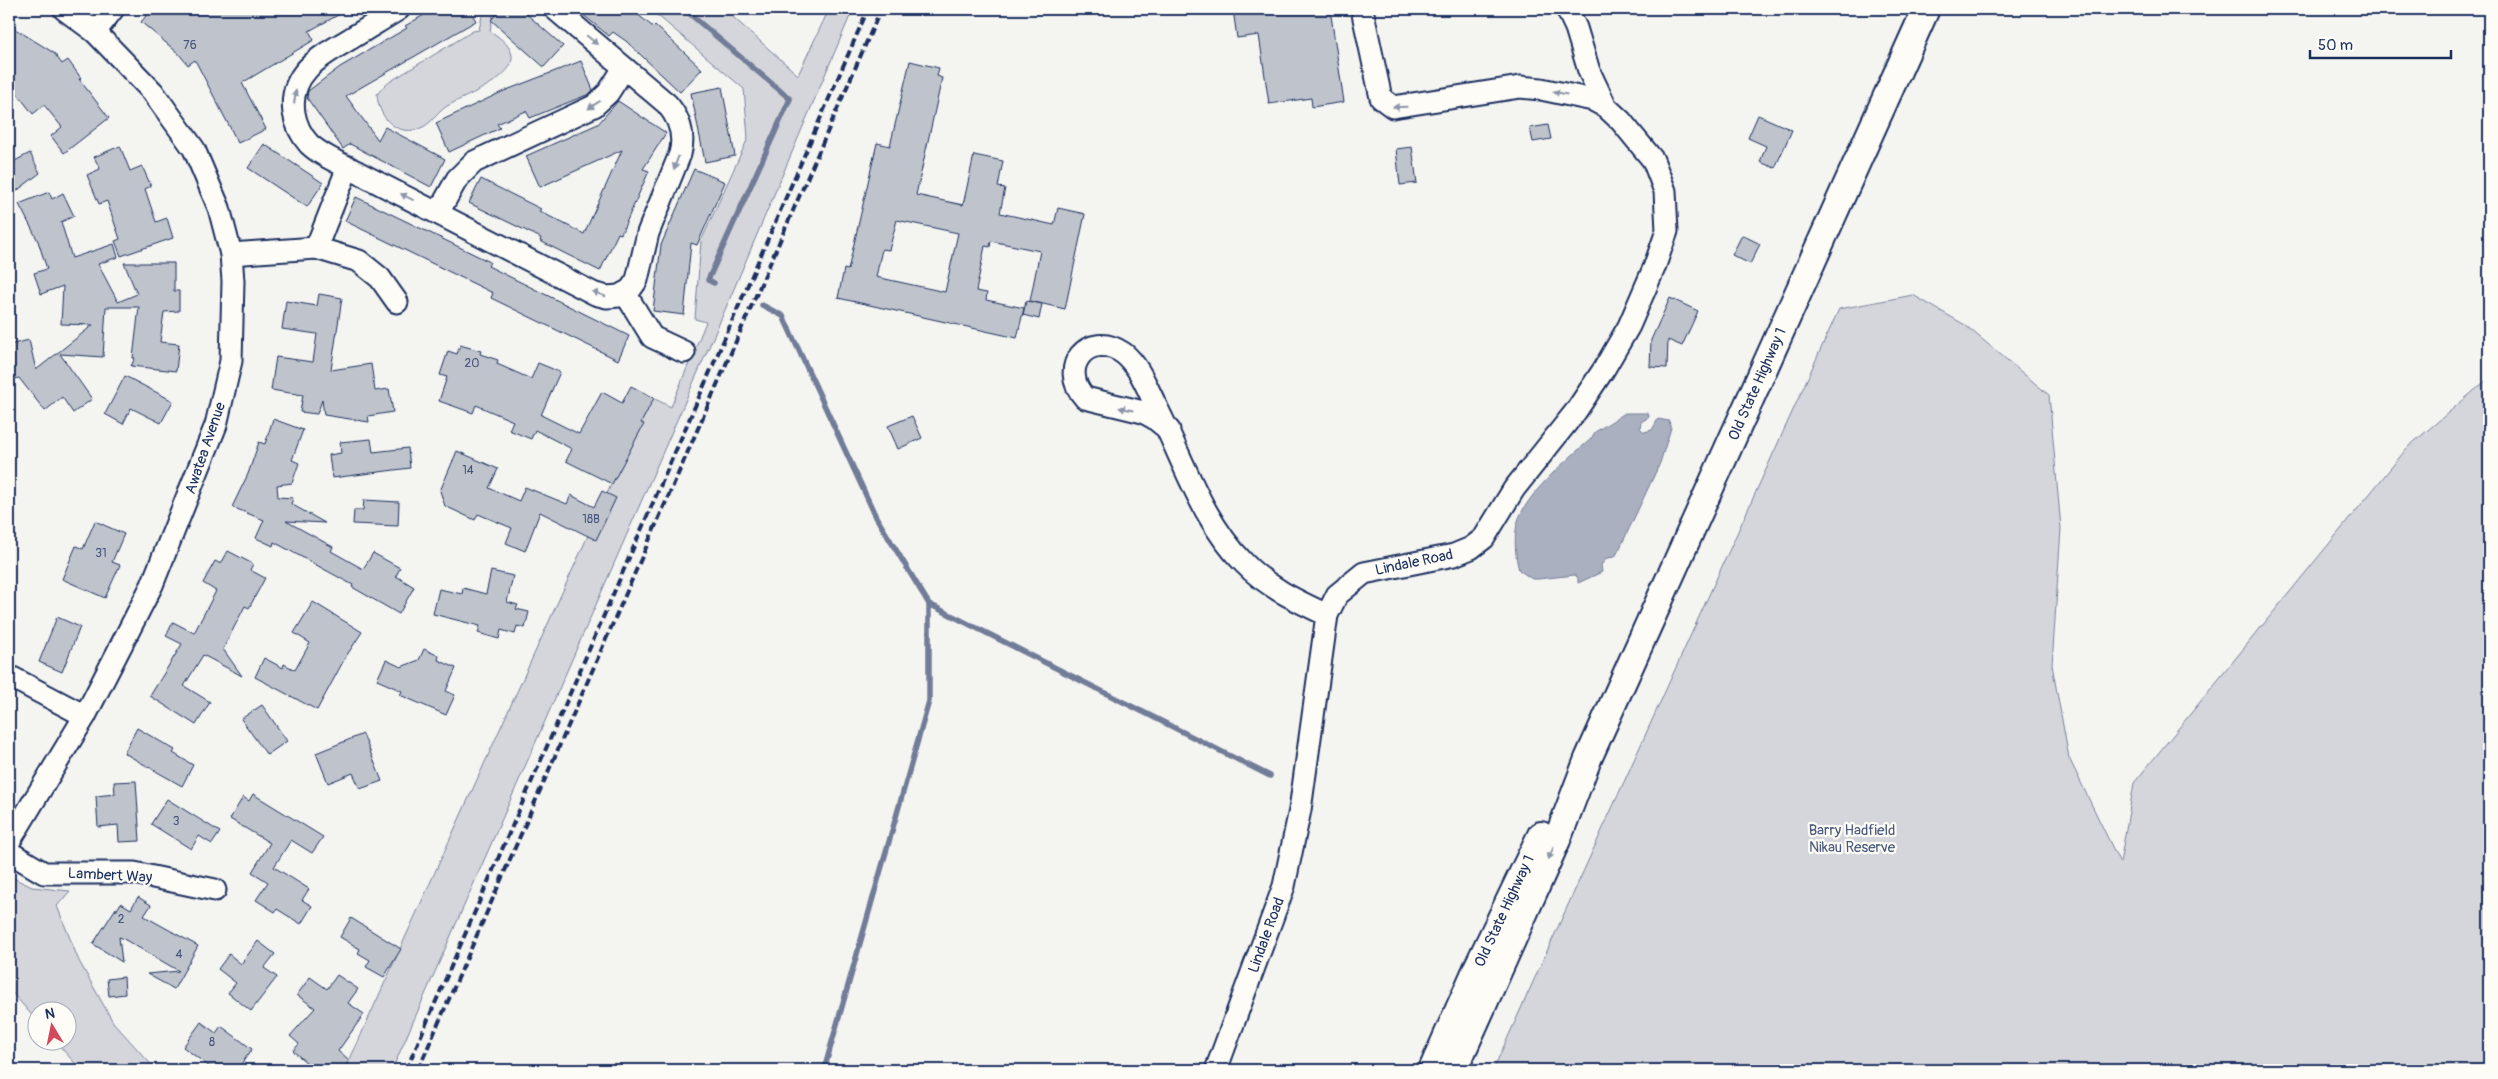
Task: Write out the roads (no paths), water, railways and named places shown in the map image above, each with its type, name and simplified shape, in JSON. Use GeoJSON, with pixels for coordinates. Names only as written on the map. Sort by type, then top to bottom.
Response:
{"type":"FeatureCollection","features":[{"type":"Feature","properties":{"kind":"main road","name":"Old State Highway 1"},"geometry":{"type":"LineString","coordinates":[[1454,1070],[1557,840],[1588,759],[1926,9]]}},
{"type":"Feature","properties":{"kind":"main road","name":"Old State Highway 1"},"geometry":{"type":"LineString","coordinates":[[1432,1070],[1538,840],[1561,798],[1588,759]]}},
{"type":"Feature","properties":{"kind":"main road"},"geometry":{"type":"LineString","coordinates":[[1465,1070],[1494,982]]}},
{"type":"Feature","properties":{"kind":"main road"},"geometry":{"type":"LineString","coordinates":[[1426,1070],[1459,1009]]}},
{"type":"Feature","properties":{"kind":"street","name":"Awatea Avenue"},"geometry":{"type":"LineString","coordinates":[[9,842],[85,716],[152,585],[216,425],[231,361],[234,281],[231,254],[219,208],[194,149],[154,92],[95,32],[64,9]]}},
{"type":"Feature","properties":{"kind":"street"},"geometry":{"type":"LineString","coordinates":[[95,32],[113,9]]}},
{"type":"Feature","properties":{"kind":"street"},"geometry":{"type":"LineString","coordinates":[[399,9],[314,61],[303,72],[296,86],[293,108],[296,123],[304,137],[320,152],[348,167],[595,294],[607,297],[625,293],[637,280],[648,233],[677,163],[682,141],[678,121],[671,109],[555,9]]}},
{"type":"Feature","properties":{"kind":"street"},"geometry":{"type":"LineString","coordinates":[[1362,9],[1381,98],[1392,107],[1527,87],[1580,97],[1606,107]]}},
{"type":"Feature","properties":{"kind":"street"},"geometry":{"type":"LineString","coordinates":[[1567,9],[1576,28],[1589,71],[1606,107]]}},
{"type":"Feature","properties":{"kind":"street"},"geometry":{"type":"LineString","coordinates":[[438,213],[457,179],[474,162],[594,106],[608,93],[624,68]]}},
{"type":"Feature","properties":{"kind":"street","name":"Lindale Road"},"geometry":{"type":"LineString","coordinates":[[1216,1070],[1284,886],[1300,810],[1327,615],[1338,595],[1364,573],[1454,555],[1471,548],[1484,538],[1514,489],[1576,410],[1629,326],[1654,268],[1667,231],[1664,191],[1653,160],[1637,138],[1606,107]]}},
{"type":"Feature","properties":{"kind":"street"},"geometry":{"type":"LineString","coordinates":[[316,248],[348,167]]}},
{"type":"Feature","properties":{"kind":"street"},"geometry":{"type":"LineString","coordinates":[[231,254],[316,248],[359,261],[380,278],[397,302]]}},
{"type":"Feature","properties":{"kind":"street"},"geometry":{"type":"LineString","coordinates":[[625,293],[652,337],[684,352]]}},
{"type":"Feature","properties":{"kind":"street"},"geometry":{"type":"LineString","coordinates":[[1169,430],[1143,412],[1085,398],[1079,392],[1074,378],[1074,368],[1078,355],[1088,348],[1098,346],[1112,348],[1124,354],[1145,384],[1169,430],[1214,523],[1244,563],[1278,590],[1327,615]]}},
{"type":"Feature","properties":{"kind":"street"},"geometry":{"type":"LineString","coordinates":[[9,676],[85,716]]}},
{"type":"Feature","properties":{"kind":"street","name":"Lambert Way"},"geometry":{"type":"LineString","coordinates":[[9,852],[44,873],[134,873],[215,890]]}},
{"type":"Feature","properties":{"kind":"water"},"geometry":{"type":"Polygon","coordinates":[[[1625,413],[1648,413],[1649,417],[1641,422],[1640,428],[1644,432],[1652,430],[1658,419],[1669,421],[1671,428],[1660,463],[1615,557],[1607,558],[1601,565],[1602,572],[1578,583],[1578,578],[1575,575],[1532,579],[1519,570],[1517,559],[1516,529],[1522,513],[1538,489],[1591,439],[1595,432],[1625,413]]]}},
{"type":"Feature","properties":{"kind":"waterway"},"geometry":{"type":"LineString","coordinates":[[684,9],[790,99],[708,280],[714,283]]}},
{"type":"Feature","properties":{"kind":"waterway"},"geometry":{"type":"LineString","coordinates":[[762,305],[783,316],[876,517],[929,604],[929,701],[824,1070]]}},
{"type":"Feature","properties":{"kind":"waterway"},"geometry":{"type":"LineString","coordinates":[[929,604],[1270,776]]}},
{"type":"Feature","properties":{"kind":"railway"},"geometry":{"type":"LineString","coordinates":[[406,1070],[868,9]]}},
{"type":"Feature","properties":{"kind":"railway"},"geometry":{"type":"LineString","coordinates":[[418,1070],[881,9]]}},
{"type":"Feature","properties":{"kind":"park label","name":"Barry Hadfield Nikau Reserve"},"geometry":{"type":"Point","coordinates":[1852,838]}}]}
